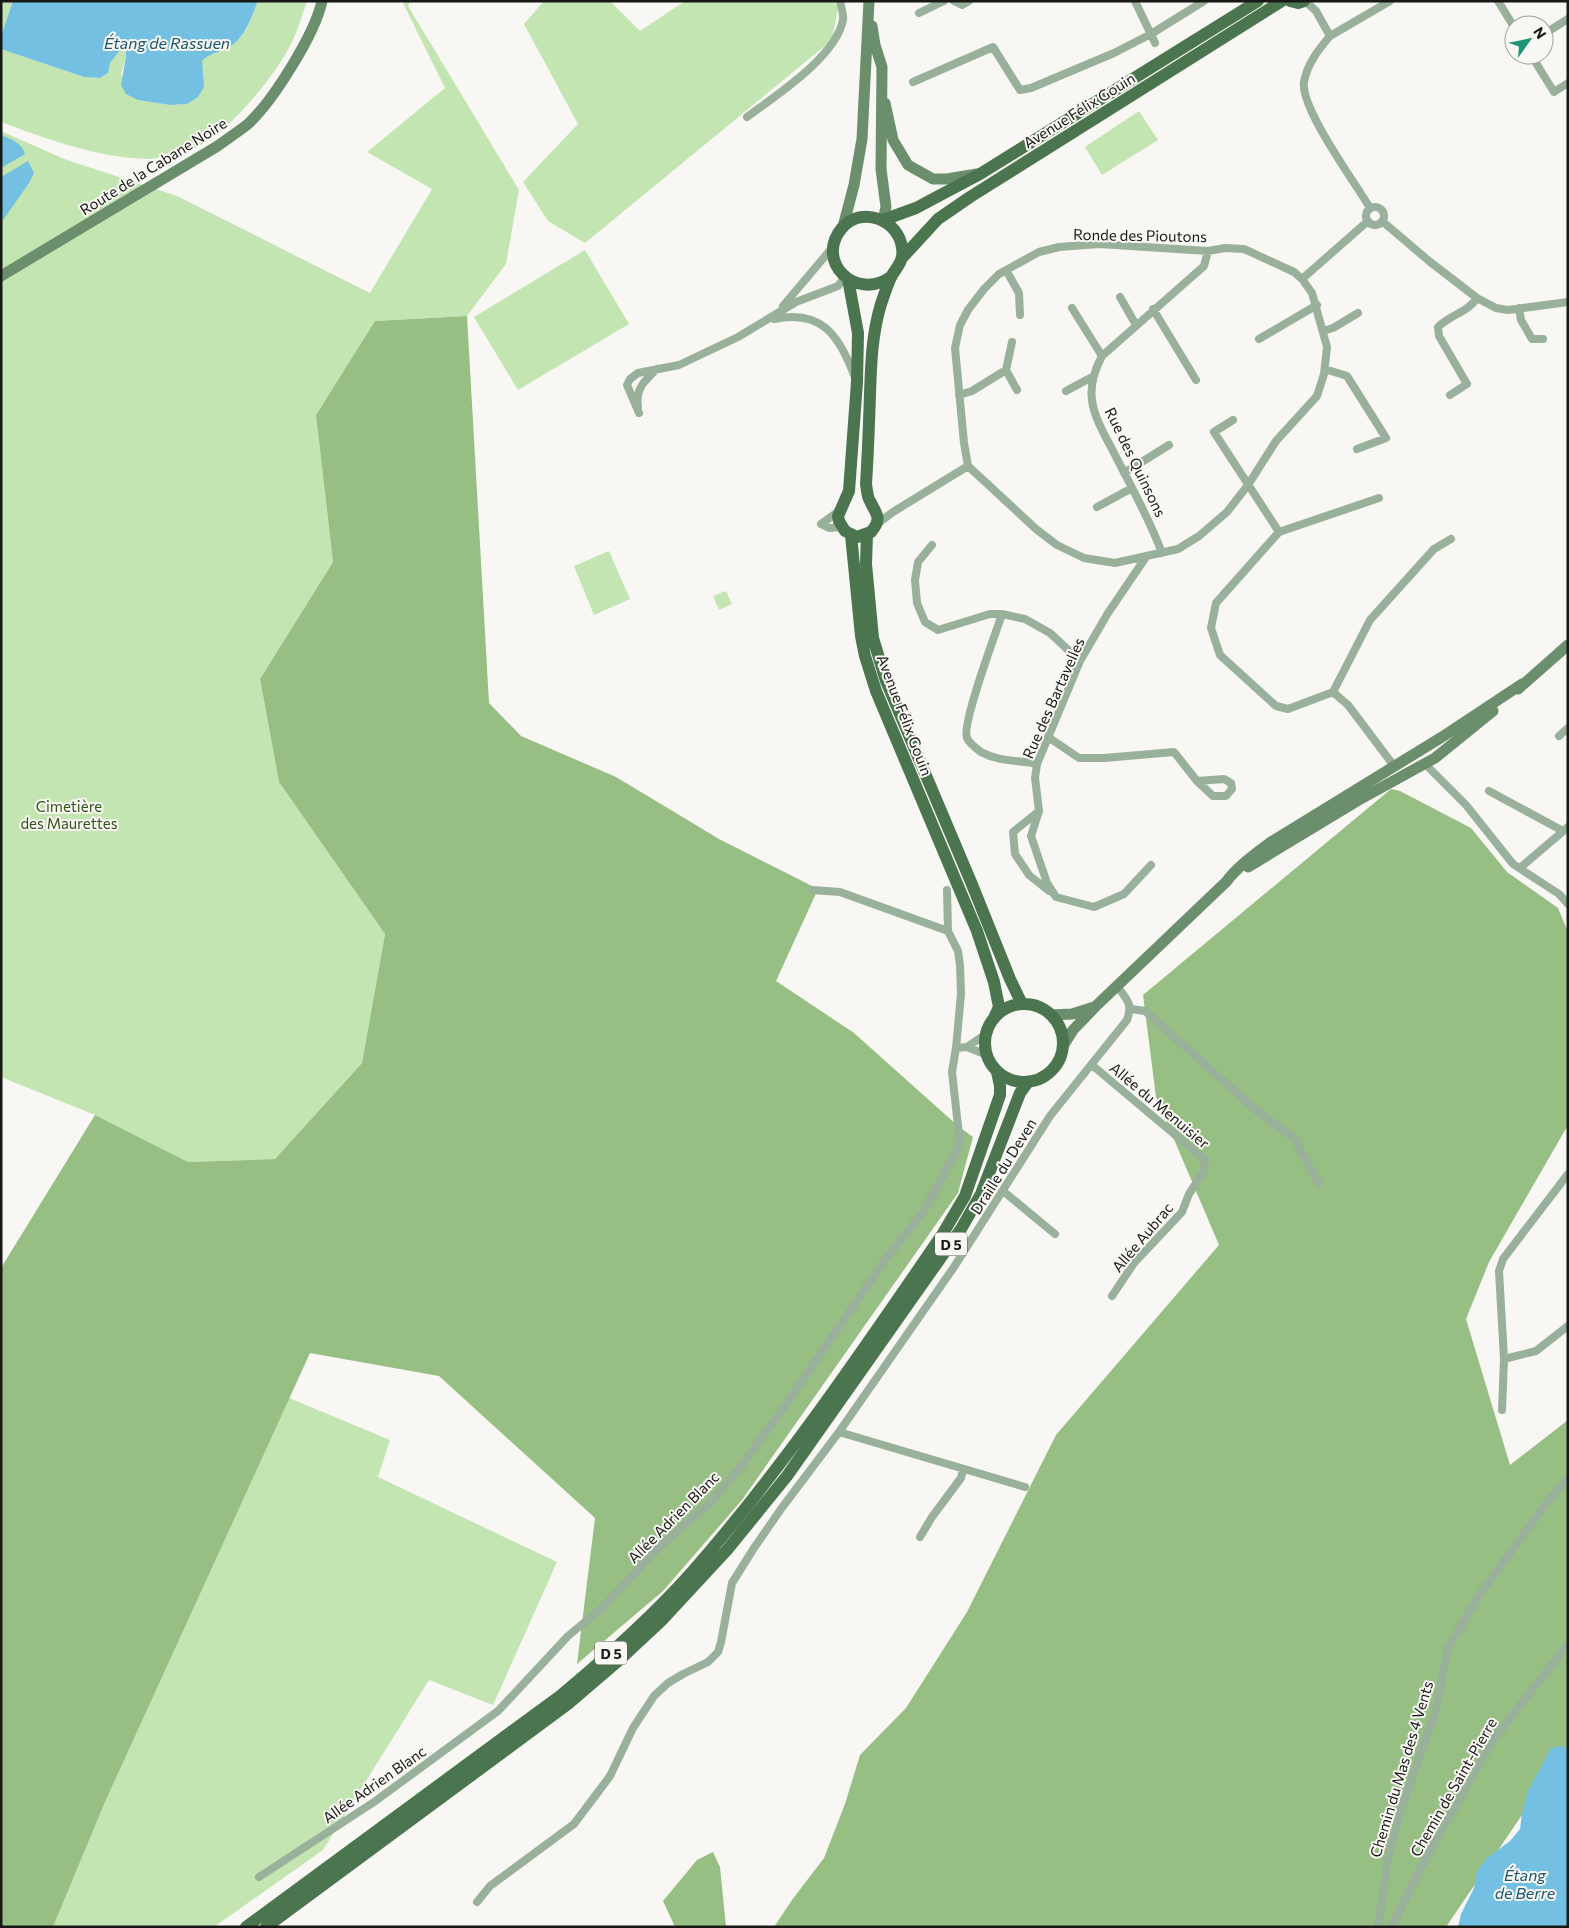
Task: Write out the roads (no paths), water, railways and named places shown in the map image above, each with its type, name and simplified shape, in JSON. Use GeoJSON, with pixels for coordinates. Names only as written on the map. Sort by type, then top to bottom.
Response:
{"type":"FeatureCollection","features":[{"type":"Feature","properties":{"kind":"main road","name":"Route de la Cabane Noire"},"geometry":{"type":"LineString","coordinates":[[1,276],[216,147],[248,124],[268,103],[285,76],[305,41],[322,1]]}},
{"type":"Feature","properties":{"kind":"main road","name":"Avenue Félix Gouin"},"geometry":{"type":"LineString","coordinates":[[843,227],[859,218],[874,217],[883,220],[916,208],[980,174],[1258,1]]}},
{"type":"Feature","properties":{"kind":"main road","name":"Avenue Félix Gouin"},"geometry":{"type":"LineString","coordinates":[[1022,1004],[1010,980],[972,882],[886,681],[873,638],[866,564],[871,529],[877,520],[866,484],[872,341],[881,302],[902,258],[938,219],[1282,1]]}},
{"type":"Feature","properties":{"kind":"main road"},"geometry":{"type":"LineString","coordinates":[[1290,1],[1298,3],[1305,1]]}},
{"type":"Feature","properties":{"kind":"main road"},"geometry":{"type":"LineString","coordinates":[[869,6],[875,45],[882,67],[880,170],[886,207],[883,220],[892,226],[899,236],[902,246],[902,258]]}},
{"type":"Feature","properties":{"kind":"main road"},"geometry":{"type":"LineString","coordinates":[[869,6],[862,139],[854,185],[843,227],[836,236],[834,259],[838,268],[847,278],[857,284],[869,286],[892,276]]}},
{"type":"Feature","properties":{"kind":"main road"},"geometry":{"type":"LineString","coordinates":[[882,90],[893,140],[908,165],[933,179],[980,174]]}},
{"type":"Feature","properties":{"kind":"main road"},"geometry":{"type":"LineString","coordinates":[[847,278],[858,333],[857,382],[849,491],[842,507],[839,522],[841,527],[851,535],[860,536],[871,529]]}},
{"type":"Feature","properties":{"kind":"main road"},"geometry":{"type":"LineString","coordinates":[[842,507],[855,498],[862,498],[873,506]]}},
{"type":"Feature","properties":{"kind":"main road","name":"Avenue Félix Gouin"},"geometry":{"type":"LineString","coordinates":[[851,535],[856,593],[865,656],[876,691],[977,931],[994,982],[999,1007],[994,1018]]}},
{"type":"Feature","properties":{"kind":"main road"},"geometry":{"type":"LineString","coordinates":[[1063,1046],[1060,1029],[1050,1014],[1038,1006],[1022,1004],[1006,1008],[994,1018],[986,1034],[985,1043],[987,1055],[997,1072],[1011,1080],[1028,1082],[1037,1080],[1052,1070],[1073,1030],[1226,882],[1234,871],[1271,842],[1428,746],[1522,684],[1568,645]]}},
{"type":"Feature","properties":{"kind":"main road"},"geometry":{"type":"LineString","coordinates":[[1226,882],[1293,839],[1430,761],[1488,716],[1516,692],[1522,684]]}},
{"type":"Feature","properties":{"kind":"main road"},"geometry":{"type":"LineString","coordinates":[[1428,746],[1436,751],[1430,761]]}},
{"type":"Feature","properties":{"kind":"main road"},"geometry":{"type":"LineString","coordinates":[[1393,767],[1393,774],[1400,777]]}},
{"type":"Feature","properties":{"kind":"main road"},"geometry":{"type":"LineString","coordinates":[[1050,1014],[1072,1014],[1097,1005]]}},
{"type":"Feature","properties":{"kind":"main road","name":"D 5"},"geometry":{"type":"LineString","coordinates":[[246,1927],[560,1696],[608,1656],[691,1573],[763,1486],[942,1235],[965,1196],[1000,1095],[997,1072]]}},
{"type":"Feature","properties":{"kind":"main road","name":"D 5"},"geometry":{"type":"LineString","coordinates":[[266,1927],[568,1704],[617,1662],[702,1579],[787,1476],[961,1229],[981,1194],[1020,1092],[1028,1082]]}},
{"type":"Feature","properties":{"kind":"street"},"geometry":{"type":"LineString","coordinates":[[747,117],[811,68],[834,43],[843,20],[840,1]]}},
{"type":"Feature","properties":{"kind":"street"},"geometry":{"type":"LineString","coordinates":[[919,13],[944,1]]}},
{"type":"Feature","properties":{"kind":"street"},"geometry":{"type":"LineString","coordinates":[[954,1],[962,5],[969,1]]}},
{"type":"Feature","properties":{"kind":"street"},"geometry":{"type":"LineString","coordinates":[[1135,1],[1155,43]]}},
{"type":"Feature","properties":{"kind":"street"},"geometry":{"type":"LineString","coordinates":[[913,82],[993,47],[1020,90],[1031,88],[1114,53],[1151,34],[1204,1]]}},
{"type":"Feature","properties":{"kind":"street"},"geometry":{"type":"LineString","coordinates":[[1305,1],[1316,11],[1330,36]]}},
{"type":"Feature","properties":{"kind":"street"},"geometry":{"type":"LineString","coordinates":[[1315,1],[1316,11]]}},
{"type":"Feature","properties":{"kind":"street"},"geometry":{"type":"LineString","coordinates":[[1370,208],[1316,121],[1308,104],[1304,84],[1308,69],[1330,36],[1390,1]]}},
{"type":"Feature","properties":{"kind":"street"},"geometry":{"type":"LineString","coordinates":[[1498,1],[1507,15]]}},
{"type":"Feature","properties":{"kind":"street"},"geometry":{"type":"LineString","coordinates":[[1554,28],[1568,19]]}},
{"type":"Feature","properties":{"kind":"street"},"geometry":{"type":"LineString","coordinates":[[1537,65],[1554,92],[1568,83]]}},
{"type":"Feature","properties":{"kind":"street"},"geometry":{"type":"LineString","coordinates":[[1368,221],[1375,225],[1382,222],[1384,217],[1382,210],[1378,207],[1370,208]]}},
{"type":"Feature","properties":{"kind":"street"},"geometry":{"type":"LineString","coordinates":[[1368,221],[1367,213],[1370,208]]}},
{"type":"Feature","properties":{"kind":"street"},"geometry":{"type":"LineString","coordinates":[[1302,279],[1368,221]]}},
{"type":"Feature","properties":{"kind":"street"},"geometry":{"type":"LineString","coordinates":[[1382,222],[1477,298],[1496,308],[1508,310],[1568,302]]}},
{"type":"Feature","properties":{"kind":"street","name":"Ronde des Pioutons"},"geometry":{"type":"LineString","coordinates":[[1099,244],[1208,251],[1225,248],[1244,249],[1294,272],[1302,279],[1312,293],[1317,305],[1327,347],[1325,369],[1317,396],[1276,441],[1248,485],[1226,512],[1199,536],[1178,549],[1115,563],[1084,558],[1057,545],[1036,529],[968,466],[955,348],[960,325],[968,310],[984,289],[1006,270],[1039,252],[1099,244]]}},
{"type":"Feature","properties":{"kind":"street"},"geometry":{"type":"LineString","coordinates":[[769,320],[787,303],[834,247]]}},
{"type":"Feature","properties":{"kind":"street","name":"Rue des Quinsons"},"geometry":{"type":"LineString","coordinates":[[1162,553],[1154,530],[1101,427],[1092,401],[1094,376],[1102,356],[1204,266],[1208,251]]}},
{"type":"Feature","properties":{"kind":"street"},"geometry":{"type":"LineString","coordinates":[[1006,270],[1019,293],[1020,315]]}},
{"type":"Feature","properties":{"kind":"street"},"geometry":{"type":"LineString","coordinates":[[657,369],[642,383],[638,392],[637,404],[639,413],[627,385],[630,378],[638,373],[657,369],[679,365],[738,338],[796,302],[838,286],[847,278]]}},
{"type":"Feature","properties":{"kind":"street"},"geometry":{"type":"LineString","coordinates":[[1120,297],[1136,325]]}},
{"type":"Feature","properties":{"kind":"street"},"geometry":{"type":"LineString","coordinates":[[1450,395],[1467,384],[1439,336],[1438,327],[1443,322],[1472,306],[1477,298]]}},
{"type":"Feature","properties":{"kind":"street"},"geometry":{"type":"LineString","coordinates":[[1258,339],[1317,305]]}},
{"type":"Feature","properties":{"kind":"street"},"geometry":{"type":"LineString","coordinates":[[1072,308],[1102,356]]}},
{"type":"Feature","properties":{"kind":"street"},"geometry":{"type":"LineString","coordinates":[[1519,308],[1521,320],[1532,339],[1543,339]]}},
{"type":"Feature","properties":{"kind":"street"},"geometry":{"type":"LineString","coordinates":[[1153,309],[1196,380]]}},
{"type":"Feature","properties":{"kind":"street"},"geometry":{"type":"LineString","coordinates":[[1323,331],[1333,328],[1358,313]]}},
{"type":"Feature","properties":{"kind":"street"},"geometry":{"type":"LineString","coordinates":[[769,320],[785,316],[807,317],[830,331],[841,343],[857,382]]}},
{"type":"Feature","properties":{"kind":"street"},"geometry":{"type":"LineString","coordinates":[[1012,342],[1006,370],[1017,390]]}},
{"type":"Feature","properties":{"kind":"street"},"geometry":{"type":"LineString","coordinates":[[1325,369],[1347,376],[1386,438],[1358,449]]}},
{"type":"Feature","properties":{"kind":"street"},"geometry":{"type":"LineString","coordinates":[[959,394],[972,392],[1006,370]]}},
{"type":"Feature","properties":{"kind":"street"},"geometry":{"type":"LineString","coordinates":[[1066,391],[1094,376]]}},
{"type":"Feature","properties":{"kind":"street"},"geometry":{"type":"LineString","coordinates":[[1233,420],[1214,432],[1279,532]]}},
{"type":"Feature","properties":{"kind":"street"},"geometry":{"type":"LineString","coordinates":[[1124,473],[1169,445]]}},
{"type":"Feature","properties":{"kind":"street"},"geometry":{"type":"LineString","coordinates":[[871,529],[892,512],[968,466]]}},
{"type":"Feature","properties":{"kind":"street"},"geometry":{"type":"LineString","coordinates":[[1097,507],[1132,488]]}},
{"type":"Feature","properties":{"kind":"street"},"geometry":{"type":"LineString","coordinates":[[1379,498],[1279,532],[1216,603],[1211,628],[1220,655],[1276,706],[1288,709],[1333,692],[1370,620],[1434,549],[1451,539]]}},
{"type":"Feature","properties":{"kind":"street"},"geometry":{"type":"LineString","coordinates":[[873,506],[892,512]]}},
{"type":"Feature","properties":{"kind":"street"},"geometry":{"type":"LineString","coordinates":[[841,527],[828,528],[820,524],[842,507]]}},
{"type":"Feature","properties":{"kind":"street"},"geometry":{"type":"LineString","coordinates":[[932,545],[918,562],[915,580],[917,603],[925,622],[938,630],[990,614],[1002,614],[1025,619],[1050,633],[1080,661]]}},
{"type":"Feature","properties":{"kind":"street","name":"Rue des Bartavelles"},"geometry":{"type":"LineString","coordinates":[[1052,893],[1046,883],[1031,836],[1039,811],[1035,778],[1037,764],[1080,661],[1108,613],[1146,556]]}},
{"type":"Feature","properties":{"kind":"street"},"geometry":{"type":"LineString","coordinates":[[1002,614],[966,726],[967,738],[980,751],[1001,760],[1024,761],[1037,764]]}},
{"type":"Feature","properties":{"kind":"street"},"geometry":{"type":"LineString","coordinates":[[1333,692],[1348,705],[1393,767]]}},
{"type":"Feature","properties":{"kind":"street"},"geometry":{"type":"LineString","coordinates":[[1559,736],[1568,728]]}},
{"type":"Feature","properties":{"kind":"street"},"geometry":{"type":"LineString","coordinates":[[1048,737],[1080,758],[1104,758],[1174,752],[1197,781]]}},
{"type":"Feature","properties":{"kind":"street"},"geometry":{"type":"LineString","coordinates":[[1430,761],[1513,864],[1559,894],[1568,904]]}},
{"type":"Feature","properties":{"kind":"street"},"geometry":{"type":"LineString","coordinates":[[1489,791],[1566,829],[1520,868]]}},
{"type":"Feature","properties":{"kind":"street"},"geometry":{"type":"LineString","coordinates":[[1039,811],[1013,832],[1015,854],[1029,875],[1056,897],[1094,907],[1124,894],[1151,865]]}},
{"type":"Feature","properties":{"kind":"street"},"geometry":{"type":"LineString","coordinates":[[812,890],[840,892],[948,931],[947,890]]}},
{"type":"Feature","properties":{"kind":"street","name":"Allée Adrien Blanc"},"geometry":{"type":"LineString","coordinates":[[259,1877],[374,1802],[498,1711],[568,1636],[603,1607],[658,1548],[712,1501],[735,1474],[780,1413],[884,1261],[924,1212],[960,1144],[952,1072],[961,994],[960,965],[958,951],[948,931]]}},
{"type":"Feature","properties":{"kind":"street"},"geometry":{"type":"LineString","coordinates":[[1117,986],[1128,1000],[1131,1009],[1145,1011],[1257,1111],[1295,1139],[1318,1183]]}},
{"type":"Feature","properties":{"kind":"street","name":"Draille du Deven"},"geometry":{"type":"LineString","coordinates":[[477,1902],[490,1886],[574,1824],[610,1776],[633,1728],[654,1696],[676,1678],[708,1662],[718,1652],[732,1583],[754,1548],[839,1432],[954,1267],[1050,1116],[1127,1020],[1131,1009]]}},
{"type":"Feature","properties":{"kind":"street"},"geometry":{"type":"LineString","coordinates":[[967,1047],[986,1034]]}},
{"type":"Feature","properties":{"kind":"street"},"geometry":{"type":"LineString","coordinates":[[956,1048],[967,1047],[987,1055]]}},
{"type":"Feature","properties":{"kind":"street","name":"Allée du Menuisier"},"geometry":{"type":"LineString","coordinates":[[1092,1064],[1205,1160],[1204,1171],[1189,1194]]}},
{"type":"Feature","properties":{"kind":"street"},"geometry":{"type":"LineString","coordinates":[[1502,1410],[1504,1359],[1499,1271],[1503,1259],[1568,1174]]}},
{"type":"Feature","properties":{"kind":"street"},"geometry":{"type":"LineString","coordinates":[[1003,1191],[1055,1234]]}},
{"type":"Feature","properties":{"kind":"street","name":"Allée Aubrac"},"geometry":{"type":"LineString","coordinates":[[1112,1296],[1134,1264],[1182,1212],[1189,1194]]}},
{"type":"Feature","properties":{"kind":"street"},"geometry":{"type":"LineString","coordinates":[[1504,1359],[1536,1351],[1568,1326]]}},
{"type":"Feature","properties":{"kind":"street"},"geometry":{"type":"LineString","coordinates":[[839,1432],[1025,1487]]}},
{"type":"Feature","properties":{"kind":"street"},"geometry":{"type":"LineString","coordinates":[[920,1537],[932,1517],[961,1478],[963,1470]]}},
{"type":"Feature","properties":{"kind":"street","name":"Chemin du Mas des 4 Vents"},"geometry":{"type":"LineString","coordinates":[[1378,1927],[1388,1858],[1436,1710],[1448,1648],[1480,1594],[1548,1501],[1568,1478]]}},
{"type":"Feature","properties":{"kind":"street","name":"Chemin de Saint-Pierre"},"geometry":{"type":"LineString","coordinates":[[1392,1927],[1424,1863],[1493,1740],[1568,1644]]}},
{"type":"Feature","properties":{"kind":"water","name":"Étang de Rassuen"},"geometry":{"type":"Polygon","coordinates":[[[13,1],[258,1],[246,28],[238,40],[233,45],[202,61],[204,87],[198,97],[187,104],[170,105],[138,100],[126,94],[121,85],[126,56],[126,43],[110,63],[108,73],[100,78],[84,77],[1,49],[1,36],[13,1]]]}},
{"type":"Feature","properties":{"kind":"water"},"geometry":{"type":"Polygon","coordinates":[[[1,135],[19,144],[25,154],[1,168],[1,135]]]}},
{"type":"Feature","properties":{"kind":"water"},"geometry":{"type":"Polygon","coordinates":[[[28,161],[34,173],[1,223],[1,177],[28,161]]]}},
{"type":"Feature","properties":{"kind":"water","name":"Étang de Berre"},"geometry":{"type":"Polygon","coordinates":[[[1564,1746],[1568,1751],[1568,1927],[1458,1927],[1461,1914],[1474,1888],[1477,1871],[1487,1858],[1510,1841],[1520,1829],[1528,1791],[1551,1748],[1564,1746]]]}},
{"type":"Feature","properties":{"kind":"park label","name":"Cimetière des Maurettes"},"geometry":{"type":"Point","coordinates":[69,814]}}]}
